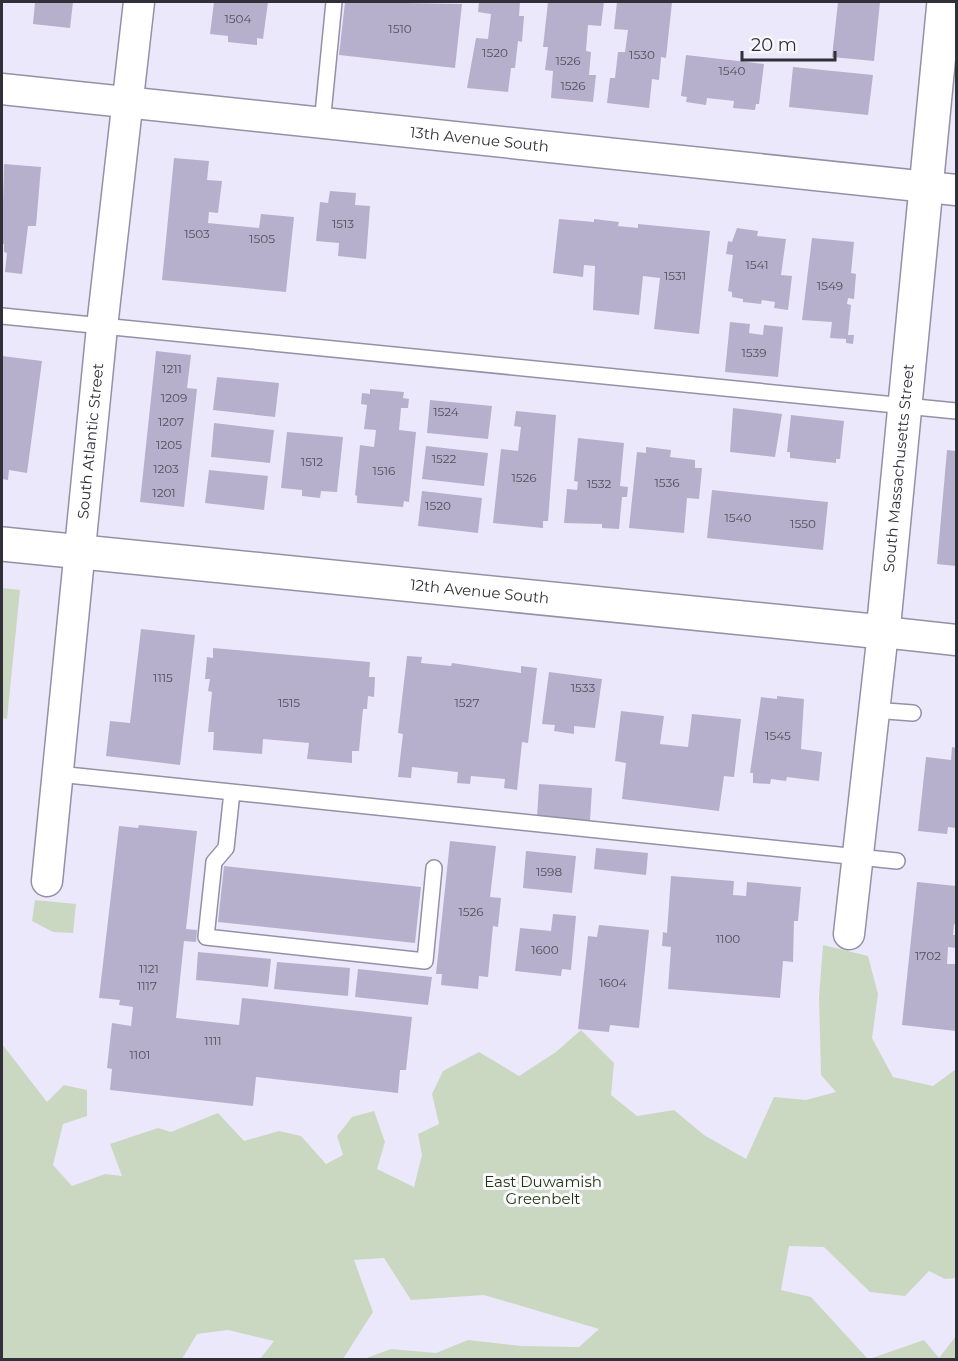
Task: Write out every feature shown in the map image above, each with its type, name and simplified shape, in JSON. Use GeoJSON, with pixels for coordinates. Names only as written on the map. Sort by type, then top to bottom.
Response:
{"type":"FeatureCollection","features":[{"type":"Feature","properties":{"kind":"street","name":"South Atlantic Street"},"geometry":{"type":"LineString","coordinates":[[46,881],[102,327],[139,2]]}},
{"type":"Feature","properties":{"kind":"street","name":"South Massachusetts Street"},"geometry":{"type":"LineString","coordinates":[[849,934],[883,632],[905,406],[941,188],[945,2]]}},
{"type":"Feature","properties":{"kind":"street","name":"13th Avenue South"},"geometry":{"type":"LineString","coordinates":[[2,89],[941,188]]}},
{"type":"Feature","properties":{"kind":"street","name":"12th Avenue South"},"geometry":{"type":"LineString","coordinates":[[2,544],[957,640]]}},
{"type":"Feature","properties":{"kind":"lane"},"geometry":{"type":"LineString","coordinates":[[322,124],[334,2]]}},
{"type":"Feature","properties":{"kind":"lane"},"geometry":{"type":"LineString","coordinates":[[2,316],[957,411]]}},
{"type":"Feature","properties":{"kind":"lane"},"geometry":{"type":"LineString","coordinates":[[873,710],[913,713]]}},
{"type":"Feature","properties":{"kind":"lane"},"geometry":{"type":"LineString","coordinates":[[58,774],[897,861]]}},
{"type":"Feature","properties":{"kind":"lane"},"geometry":{"type":"LineString","coordinates":[[232,792],[226,848],[214,862],[206,937],[425,961],[434,868]]}},
{"type":"Feature","properties":{"kind":"green space"},"geometry":{"type":"Polygon","coordinates":[[[2,588],[20,590],[7,719],[2,718],[2,588]]]}},
{"type":"Feature","properties":{"kind":"green space"},"geometry":{"type":"Polygon","coordinates":[[[35,900],[76,904],[73,933],[53,932],[32,921],[35,900]]]}},
{"type":"Feature","properties":{"kind":"green space","name":"East Duwamish Greenbelt"},"geometry":{"type":"Polygon","coordinates":[[[823,945],[868,956],[878,994],[872,1038],[893,1077],[933,1086],[956,1069],[956,1278],[945,1279],[929,1271],[905,1296],[870,1292],[824,1247],[789,1246],[781,1290],[811,1297],[868,1359],[364,1359],[391,1349],[436,1353],[468,1340],[522,1346],[579,1347],[599,1329],[484,1295],[411,1300],[384,1258],[354,1260],[373,1312],[343,1359],[260,1359],[274,1341],[228,1330],[197,1334],[182,1359],[2,1359],[2,1044],[47,1102],[64,1085],[87,1090],[87,1116],[63,1124],[53,1165],[72,1186],[105,1174],[122,1176],[110,1144],[158,1128],[171,1132],[218,1113],[244,1141],[279,1131],[301,1136],[326,1164],[343,1155],[337,1136],[352,1117],[374,1111],[385,1142],[377,1169],[414,1187],[422,1155],[418,1134],[439,1124],[432,1094],[443,1071],[479,1052],[519,1076],[556,1052],[581,1030],[614,1063],[611,1095],[637,1116],[674,1110],[704,1135],[746,1159],[774,1097],[806,1100],[836,1092],[821,1075],[819,997],[823,945]]]}},
{"type":"Feature","properties":{"kind":"green space"},"geometry":{"type":"Polygon","coordinates":[[[956,1336],[956,1359],[869,1359],[924,1340],[939,1358],[956,1336]]]}},
{"type":"Feature","properties":{"kind":"building"},"geometry":{"type":"Polygon","coordinates":[[[35,2],[73,2],[70,28],[33,24],[35,2]]]}},
{"type":"Feature","properties":{"kind":"building"},"geometry":{"type":"Polygon","coordinates":[[[214,2],[268,2],[263,39],[257,38],[257,45],[228,42],[228,36],[210,34],[214,2]]]}},
{"type":"Feature","properties":{"kind":"building"},"geometry":{"type":"Polygon","coordinates":[[[345,2],[462,4],[455,68],[339,55],[345,2]]]}},
{"type":"Feature","properties":{"kind":"building"},"geometry":{"type":"Polygon","coordinates":[[[479,2],[520,2],[519,16],[524,16],[522,42],[518,41],[515,68],[511,68],[508,92],[467,88],[476,38],[488,39],[491,14],[478,12],[479,2]]]}},
{"type":"Feature","properties":{"kind":"building"},"geometry":{"type":"Polygon","coordinates":[[[548,2],[604,2],[601,26],[588,25],[586,51],[591,52],[589,75],[596,75],[593,102],[551,98],[553,71],[545,70],[548,47],[543,47],[548,2]]]}},
{"type":"Feature","properties":{"kind":"building"},"geometry":{"type":"Polygon","coordinates":[[[617,2],[672,2],[666,58],[661,57],[659,80],[652,79],[649,108],[607,103],[610,78],[615,78],[618,52],[625,52],[628,30],[614,29],[617,2]]]}},
{"type":"Feature","properties":{"kind":"building"},"geometry":{"type":"Polygon","coordinates":[[[838,2],[880,2],[874,61],[832,57],[838,2]]]}},
{"type":"Feature","properties":{"kind":"building"},"geometry":{"type":"Polygon","coordinates":[[[686,55],[764,64],[759,104],[756,104],[755,110],[733,108],[734,101],[707,98],[706,105],[686,102],[687,97],[681,96],[686,55]]]}},
{"type":"Feature","properties":{"kind":"building"},"geometry":{"type":"Polygon","coordinates":[[[793,67],[873,75],[868,115],[789,107],[793,67]]]}},
{"type":"Feature","properties":{"kind":"building"},"geometry":{"type":"Polygon","coordinates":[[[174,158],[209,161],[207,180],[222,181],[218,213],[209,212],[208,223],[259,228],[261,214],[294,217],[286,292],[162,280],[174,158]]]}},
{"type":"Feature","properties":{"kind":"building"},"geometry":{"type":"Polygon","coordinates":[[[4,164],[41,167],[36,226],[28,226],[22,274],[5,272],[7,253],[4,252],[4,244],[2,244],[4,164]]]}},
{"type":"Feature","properties":{"kind":"building"},"geometry":{"type":"Polygon","coordinates":[[[330,191],[356,193],[355,205],[370,206],[366,259],[338,256],[339,243],[316,241],[320,202],[328,203],[330,191]]]}},
{"type":"Feature","properties":{"kind":"building"},"geometry":{"type":"Polygon","coordinates":[[[559,219],[594,222],[594,219],[619,222],[618,226],[638,228],[638,224],[710,231],[699,334],[654,329],[660,278],[643,276],[639,315],[593,310],[595,266],[584,265],[583,277],[553,273],[559,219]]]}},
{"type":"Feature","properties":{"kind":"building"},"geometry":{"type":"Polygon","coordinates":[[[737,228],[758,231],[757,236],[786,239],[781,275],[792,276],[788,310],[774,308],[775,302],[762,300],[761,304],[743,302],[743,299],[732,297],[732,292],[728,291],[733,255],[726,254],[728,241],[732,242],[737,228]]]}},
{"type":"Feature","properties":{"kind":"building"},"geometry":{"type":"Polygon","coordinates":[[[812,238],[854,242],[851,273],[856,274],[854,299],[848,298],[847,304],[851,305],[848,335],[854,335],[853,344],[846,343],[846,339],[830,338],[832,322],[802,320],[812,238]]]}},
{"type":"Feature","properties":{"kind":"building"},"geometry":{"type":"Polygon","coordinates":[[[730,322],[750,324],[749,333],[763,335],[764,325],[783,327],[778,377],[725,372],[730,322]]]}},
{"type":"Feature","properties":{"kind":"building"},"geometry":{"type":"Polygon","coordinates":[[[156,351],[191,355],[187,388],[197,389],[184,507],[140,502],[156,351]]]}},
{"type":"Feature","properties":{"kind":"building"},"geometry":{"type":"Polygon","coordinates":[[[2,356],[42,361],[27,473],[9,470],[8,480],[2,479],[2,356]]]}},
{"type":"Feature","properties":{"kind":"building"},"geometry":{"type":"Polygon","coordinates":[[[217,377],[279,383],[275,417],[213,410],[217,377]]]}},
{"type":"Feature","properties":{"kind":"building"},"geometry":{"type":"Polygon","coordinates":[[[370,389],[404,392],[403,398],[409,399],[408,408],[401,408],[399,430],[416,432],[409,502],[404,501],[403,507],[357,503],[355,495],[360,445],[374,447],[376,430],[364,429],[367,405],[361,404],[362,393],[370,394],[370,389]]]}},
{"type":"Feature","properties":{"kind":"building"},"geometry":{"type":"Polygon","coordinates":[[[430,400],[492,406],[488,439],[427,433],[430,400]]]}},
{"type":"Feature","properties":{"kind":"building"},"geometry":{"type":"Polygon","coordinates":[[[733,408],[782,414],[775,457],[730,452],[733,408]]]}},
{"type":"Feature","properties":{"kind":"building"},"geometry":{"type":"Polygon","coordinates":[[[516,411],[556,415],[548,521],[543,521],[543,528],[493,523],[501,449],[518,451],[521,427],[514,426],[516,411]]]}},
{"type":"Feature","properties":{"kind":"building"},"geometry":{"type":"Polygon","coordinates":[[[791,415],[844,421],[840,459],[836,459],[836,463],[790,458],[790,452],[787,452],[791,415]]]}},
{"type":"Feature","properties":{"kind":"building"},"geometry":{"type":"Polygon","coordinates":[[[214,423],[274,430],[270,463],[211,457],[214,423]]]}},
{"type":"Feature","properties":{"kind":"building"},"geometry":{"type":"Polygon","coordinates":[[[287,432],[343,437],[337,492],[321,491],[320,498],[302,496],[302,490],[281,488],[287,432]]]}},
{"type":"Feature","properties":{"kind":"building"},"geometry":{"type":"Polygon","coordinates":[[[578,438],[624,443],[620,486],[628,487],[627,497],[622,497],[619,529],[602,528],[602,524],[564,523],[567,489],[577,490],[578,482],[574,481],[578,438]]]}},
{"type":"Feature","properties":{"kind":"building"},"geometry":{"type":"Polygon","coordinates":[[[426,446],[488,453],[484,486],[422,479],[426,446]]]}},
{"type":"Feature","properties":{"kind":"building"},"geometry":{"type":"Polygon","coordinates":[[[646,447],[671,450],[670,457],[695,460],[695,468],[702,468],[699,499],[687,498],[684,533],[629,528],[637,452],[646,453],[646,447]]]}},
{"type":"Feature","properties":{"kind":"building"},"geometry":{"type":"Polygon","coordinates":[[[947,450],[956,451],[956,566],[937,564],[947,450]]]}},
{"type":"Feature","properties":{"kind":"building"},"geometry":{"type":"Polygon","coordinates":[[[209,470],[268,476],[264,510],[205,503],[209,470]]]}},
{"type":"Feature","properties":{"kind":"building"},"geometry":{"type":"Polygon","coordinates":[[[712,490],[828,502],[823,550],[707,538],[712,490]]]}},
{"type":"Feature","properties":{"kind":"building"},"geometry":{"type":"Polygon","coordinates":[[[422,491],[482,498],[478,533],[418,526],[422,491]]]}},
{"type":"Feature","properties":{"kind":"building"},"geometry":{"type":"Polygon","coordinates":[[[141,629],[195,635],[180,765],[106,756],[110,721],[130,723],[141,629]]]}},
{"type":"Feature","properties":{"kind":"building"},"geometry":{"type":"Polygon","coordinates":[[[213,648],[370,662],[369,677],[375,677],[374,697],[368,696],[367,709],[363,709],[359,751],[352,751],[352,763],[307,759],[309,743],[263,739],[262,754],[213,750],[214,732],[208,732],[212,692],[208,691],[210,679],[205,679],[207,657],[213,658],[213,648]]]}},
{"type":"Feature","properties":{"kind":"building"},"geometry":{"type":"Polygon","coordinates":[[[407,656],[422,657],[421,663],[451,666],[452,663],[521,673],[521,666],[537,668],[528,743],[522,742],[517,790],[504,788],[505,779],[471,776],[470,784],[457,783],[458,772],[412,767],[411,778],[398,777],[403,734],[398,733],[407,656]]]}},
{"type":"Feature","properties":{"kind":"building"},"geometry":{"type":"Polygon","coordinates":[[[549,672],[602,679],[595,728],[574,726],[574,734],[554,731],[555,725],[542,724],[549,672]]]}},
{"type":"Feature","properties":{"kind":"building"},"geometry":{"type":"Polygon","coordinates":[[[777,696],[804,699],[801,749],[822,752],[819,781],[787,777],[786,781],[771,779],[770,784],[753,783],[753,773],[750,773],[761,697],[777,699],[777,696]]]}},
{"type":"Feature","properties":{"kind":"building"},"geometry":{"type":"Polygon","coordinates":[[[621,711],[664,716],[660,744],[688,747],[692,714],[741,719],[734,777],[724,776],[719,811],[622,799],[626,763],[615,761],[621,711]]]}},
{"type":"Feature","properties":{"kind":"building"},"geometry":{"type":"Polygon","coordinates":[[[952,747],[956,748],[956,828],[948,827],[947,834],[918,831],[926,757],[951,760],[952,747]]]}},
{"type":"Feature","properties":{"kind":"building"},"geometry":{"type":"Polygon","coordinates":[[[539,784],[592,788],[590,821],[537,818],[539,784]]]}},
{"type":"Feature","properties":{"kind":"building"},"geometry":{"type":"Polygon","coordinates":[[[139,825],[197,831],[186,929],[197,930],[196,942],[184,941],[176,1018],[239,1025],[242,998],[412,1017],[406,1070],[400,1070],[398,1093],[256,1077],[253,1106],[110,1090],[112,1069],[107,1068],[112,1023],[131,1026],[133,1007],[119,1005],[120,1000],[99,998],[119,826],[138,828],[139,825]]]}},
{"type":"Feature","properties":{"kind":"building"},"geometry":{"type":"Polygon","coordinates":[[[450,841],[496,846],[490,897],[501,898],[498,927],[493,926],[488,977],[479,976],[478,989],[441,985],[442,974],[436,974],[450,841]]]}},
{"type":"Feature","properties":{"kind":"building"},"geometry":{"type":"Polygon","coordinates":[[[596,848],[648,853],[646,875],[594,869],[596,848]]]}},
{"type":"Feature","properties":{"kind":"building"},"geometry":{"type":"Polygon","coordinates":[[[526,851],[576,856],[572,893],[523,888],[526,851]]]}},
{"type":"Feature","properties":{"kind":"building"},"geometry":{"type":"Polygon","coordinates":[[[224,866],[421,887],[415,943],[218,922],[224,866]]]}},
{"type":"Feature","properties":{"kind":"building"},"geometry":{"type":"Polygon","coordinates":[[[671,876],[734,881],[733,895],[746,896],[747,882],[801,887],[798,921],[794,921],[793,962],[783,961],[780,998],[668,989],[671,947],[662,946],[663,932],[667,933],[671,876]]]}},
{"type":"Feature","properties":{"kind":"building"},"geometry":{"type":"Polygon","coordinates":[[[917,882],[956,886],[956,925],[954,924],[953,935],[956,935],[956,948],[948,947],[947,964],[956,964],[956,1031],[902,1025],[917,882]]]}},
{"type":"Feature","properties":{"kind":"building"},"geometry":{"type":"Polygon","coordinates":[[[553,914],[576,916],[571,970],[562,969],[561,976],[515,971],[520,928],[551,931],[553,914]]]}},
{"type":"Feature","properties":{"kind":"building"},"geometry":{"type":"Polygon","coordinates":[[[599,925],[649,930],[639,1028],[610,1025],[609,1032],[578,1029],[588,936],[597,937],[599,925]]]}},
{"type":"Feature","properties":{"kind":"building"},"geometry":{"type":"Polygon","coordinates":[[[198,952],[271,959],[268,987],[196,980],[198,952]]]}},
{"type":"Feature","properties":{"kind":"building"},"geometry":{"type":"Polygon","coordinates":[[[277,962],[350,968],[348,996],[274,989],[277,962]]]}},
{"type":"Feature","properties":{"kind":"building"},"geometry":{"type":"Polygon","coordinates":[[[358,969],[432,977],[428,1005],[355,997],[358,969]]]}}]}
